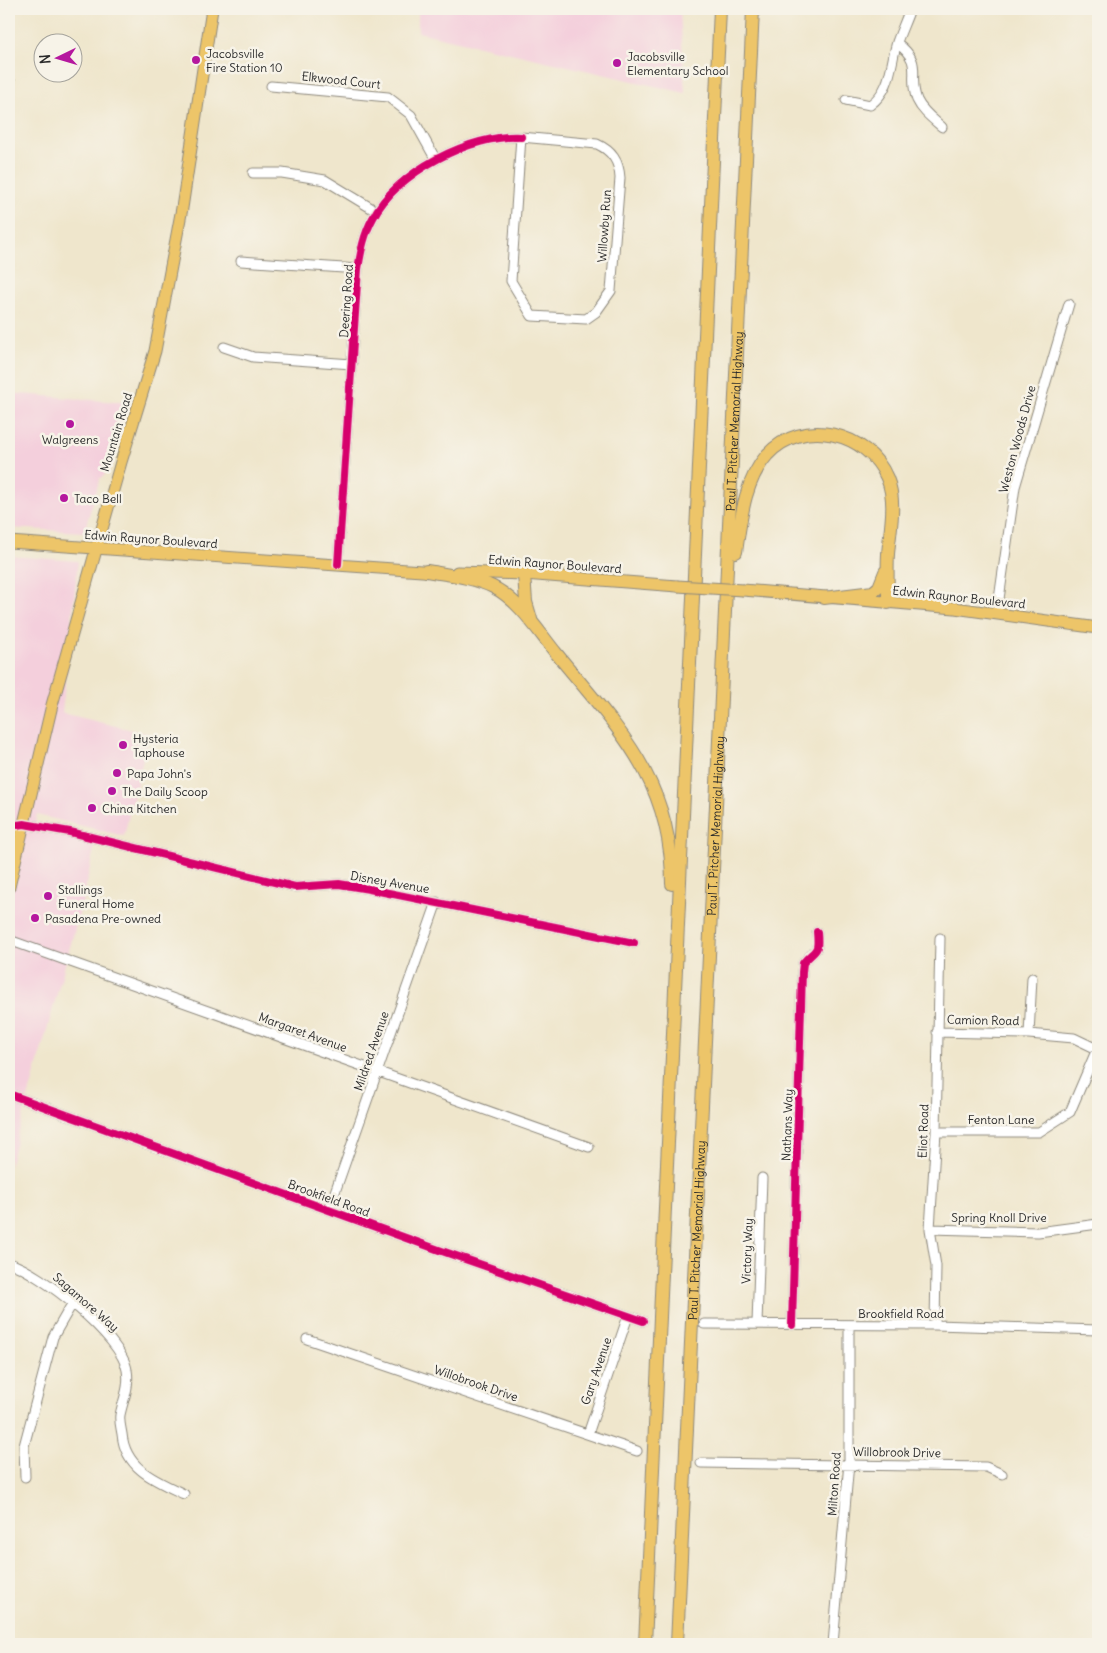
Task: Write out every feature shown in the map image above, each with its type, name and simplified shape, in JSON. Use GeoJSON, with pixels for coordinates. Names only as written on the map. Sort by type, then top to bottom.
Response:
{"type":"FeatureCollection","features":[{"type":"Feature","properties":{"kind":"highway"},"geometry":{"type":"LineString","coordinates":[[645,1644],[720,9]]}},
{"type":"Feature","properties":{"kind":"highway","name":"Paul T. Pitcher Memorial Highway"},"geometry":{"type":"LineString","coordinates":[[677,1644],[753,9]]}},
{"type":"Feature","properties":{"kind":"highway"},"geometry":{"type":"LineString","coordinates":[[725,641],[741,518],[748,490],[768,455],[794,437],[824,433],[839,436],[862,446],[880,465],[887,478],[893,504],[884,578],[873,592],[824,598]]}},
{"type":"Feature","properties":{"kind":"highway"},"geometry":{"type":"LineString","coordinates":[[888,555],[888,603]]}},
{"type":"Feature","properties":{"kind":"highway"},"geometry":{"type":"LineString","coordinates":[[427,571],[476,581],[493,587],[504,594],[534,626],[625,738],[641,761],[652,784],[666,824],[670,846],[672,883],[668,1151]]}},
{"type":"Feature","properties":{"kind":"highway"},"geometry":{"type":"LineString","coordinates":[[524,574],[526,602],[534,626]]}},
{"type":"Feature","properties":{"kind":"main road","name":"Mountain Road"},"geometry":{"type":"LineString","coordinates":[[9,887],[52,705],[156,351],[182,208],[212,9]]}},
{"type":"Feature","properties":{"kind":"main road","name":"Edwin Raynor Boulevard"},"geometry":{"type":"LineString","coordinates":[[9,542],[427,571],[524,574],[742,590],[997,613],[1098,628]]}},
{"type":"Feature","properties":{"kind":"street"},"geometry":{"type":"LineString","coordinates":[[846,100],[866,105],[874,102],[889,80],[897,43],[910,9]]}},
{"type":"Feature","properties":{"kind":"street"},"geometry":{"type":"LineString","coordinates":[[897,43],[908,51],[913,60],[917,101],[925,112],[942,127]]}},
{"type":"Feature","properties":{"kind":"street","name":"Elkwood Court"},"geometry":{"type":"LineString","coordinates":[[271,86],[388,97],[411,114],[436,160]]}},
{"type":"Feature","properties":{"kind":"street","name":"Deering Road"},"geometry":{"type":"LineString","coordinates":[[338,564],[358,269],[363,240],[376,211],[403,181],[436,160],[466,147],[500,138],[521,137]]}},
{"type":"Feature","properties":{"kind":"street","name":"Willowby Run"},"geometry":{"type":"LineString","coordinates":[[521,137],[597,144],[608,149],[617,162],[620,178],[613,285],[596,312],[586,319],[532,316],[512,281],[521,137]]}},
{"type":"Feature","properties":{"kind":"street"},"geometry":{"type":"LineString","coordinates":[[253,173],[282,173],[326,180],[376,211]]}},
{"type":"Feature","properties":{"kind":"street"},"geometry":{"type":"LineString","coordinates":[[241,261],[358,269]]}},
{"type":"Feature","properties":{"kind":"street","name":"Weston Woods Drive"},"geometry":{"type":"LineString","coordinates":[[997,613],[1015,487],[1069,304]]}},
{"type":"Feature","properties":{"kind":"street"},"geometry":{"type":"LineString","coordinates":[[224,347],[253,357],[352,364]]}},
{"type":"Feature","properties":{"kind":"street","name":"Disney Avenue"},"geometry":{"type":"LineString","coordinates":[[9,826],[24,824],[130,846],[295,887],[339,884],[437,902],[634,943]]}},
{"type":"Feature","properties":{"kind":"street","name":"Mildred Avenue"},"geometry":{"type":"LineString","coordinates":[[329,1209],[437,902]]}},
{"type":"Feature","properties":{"kind":"street","name":"Nathans Way"},"geometry":{"type":"LineString","coordinates":[[792,1325],[802,972],[804,963],[819,948],[817,932]]}},
{"type":"Feature","properties":{"kind":"street","name":"Eliot Road"},"geometry":{"type":"LineString","coordinates":[[935,1325],[936,1266],[930,1229],[936,1132],[940,938]]}},
{"type":"Feature","properties":{"kind":"street","name":"Margaret Avenue"},"geometry":{"type":"LineString","coordinates":[[9,940],[589,1147]]}},
{"type":"Feature","properties":{"kind":"street"},"geometry":{"type":"LineString","coordinates":[[1029,1034],[1032,978]]}},
{"type":"Feature","properties":{"kind":"street","name":"Camion Road"},"geometry":{"type":"LineString","coordinates":[[937,1032],[1029,1034]]}},
{"type":"Feature","properties":{"kind":"street","name":"Fenton Lane"},"geometry":{"type":"LineString","coordinates":[[936,1132],[1039,1132],[1070,1112],[1097,1049],[1074,1038],[1029,1034]]}},
{"type":"Feature","properties":{"kind":"street","name":"Brookfield Road"},"geometry":{"type":"LineString","coordinates":[[9,1094],[643,1321]]}},
{"type":"Feature","properties":{"kind":"street","name":"Victory Way"},"geometry":{"type":"LineString","coordinates":[[757,1324],[762,1178]]}},
{"type":"Feature","properties":{"kind":"street","name":"Spring Knoll Drive"},"geometry":{"type":"LineString","coordinates":[[930,1229],[1038,1232],[1098,1224]]}},
{"type":"Feature","properties":{"kind":"street","name":"Sagamore Way"},"geometry":{"type":"LineString","coordinates":[[9,1263],[32,1272],[72,1304],[103,1330],[123,1356],[127,1368],[128,1388],[120,1417],[122,1441],[127,1453],[142,1473],[184,1494]]}},
{"type":"Feature","properties":{"kind":"street"},"geometry":{"type":"LineString","coordinates":[[25,1477],[24,1446],[53,1337],[72,1304]]}},
{"type":"Feature","properties":{"kind":"street","name":"Gary Avenue"},"geometry":{"type":"LineString","coordinates":[[588,1434],[628,1316]]}},
{"type":"Feature","properties":{"kind":"street","name":"Brookfield Road"},"geometry":{"type":"LineString","coordinates":[[704,1324],[935,1325],[1098,1330]]}},
{"type":"Feature","properties":{"kind":"street","name":"Milton Road"},"geometry":{"type":"LineString","coordinates":[[833,1644],[849,1463],[849,1325]]}},
{"type":"Feature","properties":{"kind":"street","name":"Willobrook Drive"},"geometry":{"type":"LineString","coordinates":[[307,1339],[637,1451]]}},
{"type":"Feature","properties":{"kind":"street","name":"Willobrook Drive"},"geometry":{"type":"LineString","coordinates":[[701,1462],[849,1463],[986,1467],[1002,1474]]}},
{"type":"Feature","properties":{"kind":"shaded area","name":"Jacobsville Elementary School"},"geometry":{"type":"Polygon","coordinates":[[[418,9],[680,9],[685,93],[418,32],[418,9]]]}},
{"type":"Feature","properties":{"kind":"shaded area"},"geometry":{"type":"Polygon","coordinates":[[[9,393],[129,403],[104,476],[100,478],[84,532],[9,528],[9,393]]]}},
{"type":"Feature","properties":{"kind":"shaded area"},"geometry":{"type":"Polygon","coordinates":[[[9,556],[78,561],[62,713],[149,734],[124,836],[37,815],[34,829],[95,844],[83,900],[9,1167],[9,556]]]}},
{"type":"Feature","properties":{"kind":"cycle path"},"geometry":{"type":"LineString","coordinates":[[338,564],[358,269],[367,230],[384,201],[417,171],[458,149],[480,142],[521,137]]}},
{"type":"Feature","properties":{"kind":"cycle path"},"geometry":{"type":"LineString","coordinates":[[9,826],[24,824],[70,832],[295,887],[339,884],[634,943]]}},
{"type":"Feature","properties":{"kind":"cycle path"},"geometry":{"type":"LineString","coordinates":[[792,1325],[802,972],[803,963],[817,948],[817,932]]}},
{"type":"Feature","properties":{"kind":"cycle path"},"geometry":{"type":"LineString","coordinates":[[9,1094],[439,1250],[643,1321]]}},
{"type":"Feature","properties":{"kind":"place","name":"Jacobsville Fire Station 10"},"geometry":{"type":"Point","coordinates":[196,60]}},
{"type":"Feature","properties":{"kind":"place","name":"Jacobsville Elementary School"},"geometry":{"type":"Point","coordinates":[617,63]}},
{"type":"Feature","properties":{"kind":"place","name":"Walgreens"},"geometry":{"type":"Point","coordinates":[70,424]}},
{"type":"Feature","properties":{"kind":"place","name":"Taco Bell"},"geometry":{"type":"Point","coordinates":[64,498]}},
{"type":"Feature","properties":{"kind":"place","name":"Hysteria Taphouse"},"geometry":{"type":"Point","coordinates":[123,745]}},
{"type":"Feature","properties":{"kind":"place","name":"Papa John's"},"geometry":{"type":"Point","coordinates":[117,773]}},
{"type":"Feature","properties":{"kind":"place","name":"The Daily Scoop"},"geometry":{"type":"Point","coordinates":[112,791]}},
{"type":"Feature","properties":{"kind":"place","name":"China Kitchen"},"geometry":{"type":"Point","coordinates":[92,808]}},
{"type":"Feature","properties":{"kind":"place","name":"Stallings Funeral Home"},"geometry":{"type":"Point","coordinates":[48,896]}},
{"type":"Feature","properties":{"kind":"place","name":"Pasadena Pre-owned"},"geometry":{"type":"Point","coordinates":[35,918]}}]}
